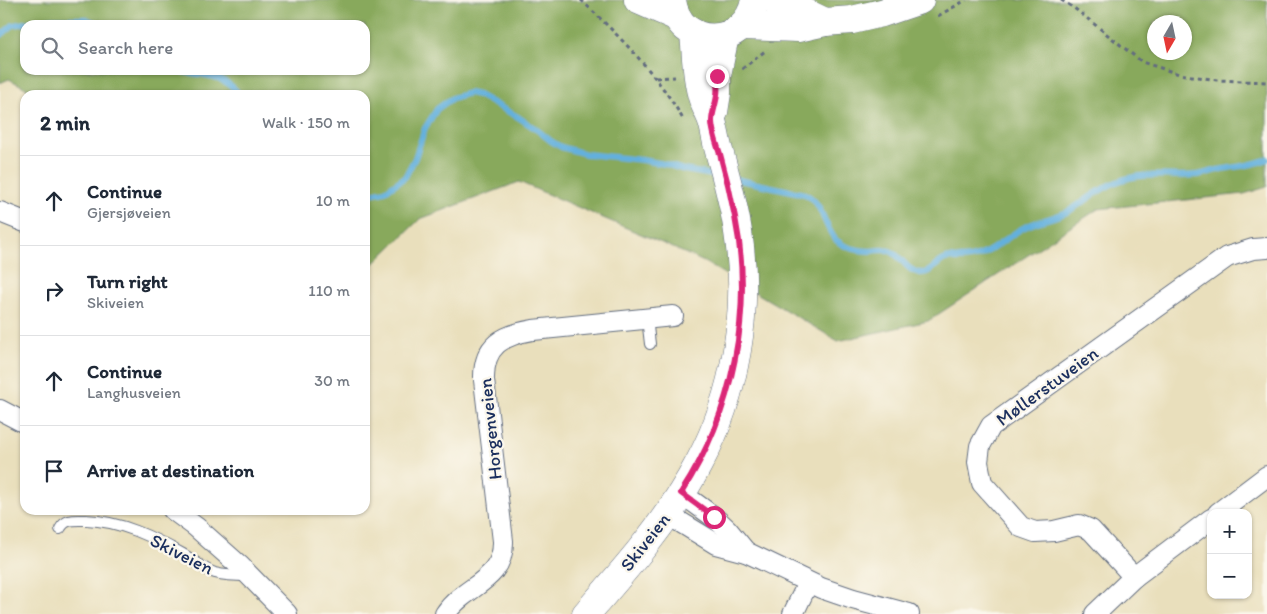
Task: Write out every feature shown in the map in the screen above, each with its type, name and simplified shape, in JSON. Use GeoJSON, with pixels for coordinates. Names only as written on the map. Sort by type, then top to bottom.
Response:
{"type":"FeatureCollection","features":[{"type":"Feature","properties":{"kind":"main road"},"geometry":{"type":"LineString","coordinates":[[638,0],[681,17],[704,37],[714,38],[734,31],[798,28],[825,22],[852,20],[868,17],[920,0]]}},
{"type":"Feature","properties":{"kind":"main road"},"geometry":{"type":"LineString","coordinates":[[710,105],[717,76],[734,31],[748,18],[753,10],[755,0]]}},
{"type":"Feature","properties":{"kind":"main road"},"geometry":{"type":"LineString","coordinates":[[772,0],[825,22]]}},
{"type":"Feature","properties":{"kind":"main road"},"geometry":{"type":"LineString","coordinates":[[681,17],[698,77],[710,105]]}},
{"type":"Feature","properties":{"kind":"main road","name":"Skiveien"},"geometry":{"type":"LineString","coordinates":[[586,614],[647,542],[674,504],[699,463],[717,423],[735,359],[742,288],[738,232],[710,105]]}},
{"type":"Feature","properties":{"kind":"street"},"geometry":{"type":"LineString","coordinates":[[0,212],[20,220]]}},
{"type":"Feature","properties":{"kind":"street","name":"Møllerstuveien"},"geometry":{"type":"LineString","coordinates":[[1134,577],[1091,530],[1078,526],[1035,532],[1021,527],[982,483],[978,462],[980,446],[991,426],[1227,257],[1254,249],[1267,248]]}},
{"type":"Feature","properties":{"kind":"street","name":"Horgenveien"},"geometry":{"type":"LineString","coordinates":[[445,614],[454,603],[494,571],[502,553],[484,380],[486,364],[492,349],[503,338],[520,332],[673,316]]}},
{"type":"Feature","properties":{"kind":"street"},"geometry":{"type":"LineString","coordinates":[[0,410],[20,420]]}},
{"type":"Feature","properties":{"kind":"street"},"geometry":{"type":"LineString","coordinates":[[1223,509],[1267,476]]}},
{"type":"Feature","properties":{"kind":"street"},"geometry":{"type":"LineString","coordinates":[[674,504],[716,544],[746,552],[808,583],[839,595],[909,614]]}},
{"type":"Feature","properties":{"kind":"street","name":"Skiveien"},"geometry":{"type":"LineString","coordinates":[[179,515],[211,540],[287,614]]}},
{"type":"Feature","properties":{"kind":"street"},"geometry":{"type":"LineString","coordinates":[[1095,614],[1134,577],[1207,521]]}},
{"type":"Feature","properties":{"kind":"street"},"geometry":{"type":"LineString","coordinates":[[794,614],[808,583]]}},
{"type":"Feature","properties":{"kind":"lane"},"geometry":{"type":"LineString","coordinates":[[648,318],[650,344]]}},
{"type":"Feature","properties":{"kind":"lane","name":"Skiveien"},"geometry":{"type":"LineString","coordinates":[[60,529],[65,522],[71,520],[93,520],[115,524],[171,547],[215,573],[250,576]]}},
{"type":"Feature","properties":{"kind":"path"},"geometry":{"type":"LineString","coordinates":[[580,0],[624,41],[671,100]]}},
{"type":"Feature","properties":{"kind":"path"},"geometry":{"type":"LineString","coordinates":[[1061,0],[1074,8],[1142,62],[1179,74],[1217,80],[1267,82]]}},
{"type":"Feature","properties":{"kind":"path"},"geometry":{"type":"LineString","coordinates":[[655,78],[680,77]]}},
{"type":"Feature","properties":{"kind":"green space"},"geometry":{"type":"Polygon","coordinates":[[[0,0],[1267,0],[1267,187],[1244,194],[1098,209],[928,321],[838,341],[704,262],[519,182],[420,219],[370,267],[370,90],[30,90],[9,79],[0,83],[0,0]]]}},
{"type":"Feature","properties":{"kind":"waterway"},"geometry":{"type":"LineString","coordinates":[[46,20],[89,20]]}},
{"type":"Feature","properties":{"kind":"waterway"},"geometry":{"type":"LineString","coordinates":[[0,36],[13,25],[20,24]]}},
{"type":"Feature","properties":{"kind":"waterway"},"geometry":{"type":"LineString","coordinates":[[204,75],[218,78],[236,90]]}},
{"type":"Feature","properties":{"kind":"waterway"},"geometry":{"type":"LineString","coordinates":[[370,194],[385,191],[405,177],[415,158],[425,128],[437,109],[452,98],[469,93],[478,95],[518,117],[561,147],[586,154],[642,160],[718,176]]}},
{"type":"Feature","properties":{"kind":"waterway"},"geometry":{"type":"LineString","coordinates":[[735,179],[805,194],[816,203],[828,228],[840,243],[862,250],[890,251],[915,272],[924,273],[947,258],[967,258],[983,254],[1021,229],[1067,212],[1119,181],[1148,175],[1197,175],[1267,159]]}},
{"type":"Feature","properties":{"kind":"route"},"geometry":{"type":"LineString","coordinates":[[714,517],[681,493],[699,463],[717,423],[724,402],[739,337],[742,288],[738,232],[712,121],[717,96],[717,76]]}}]}
